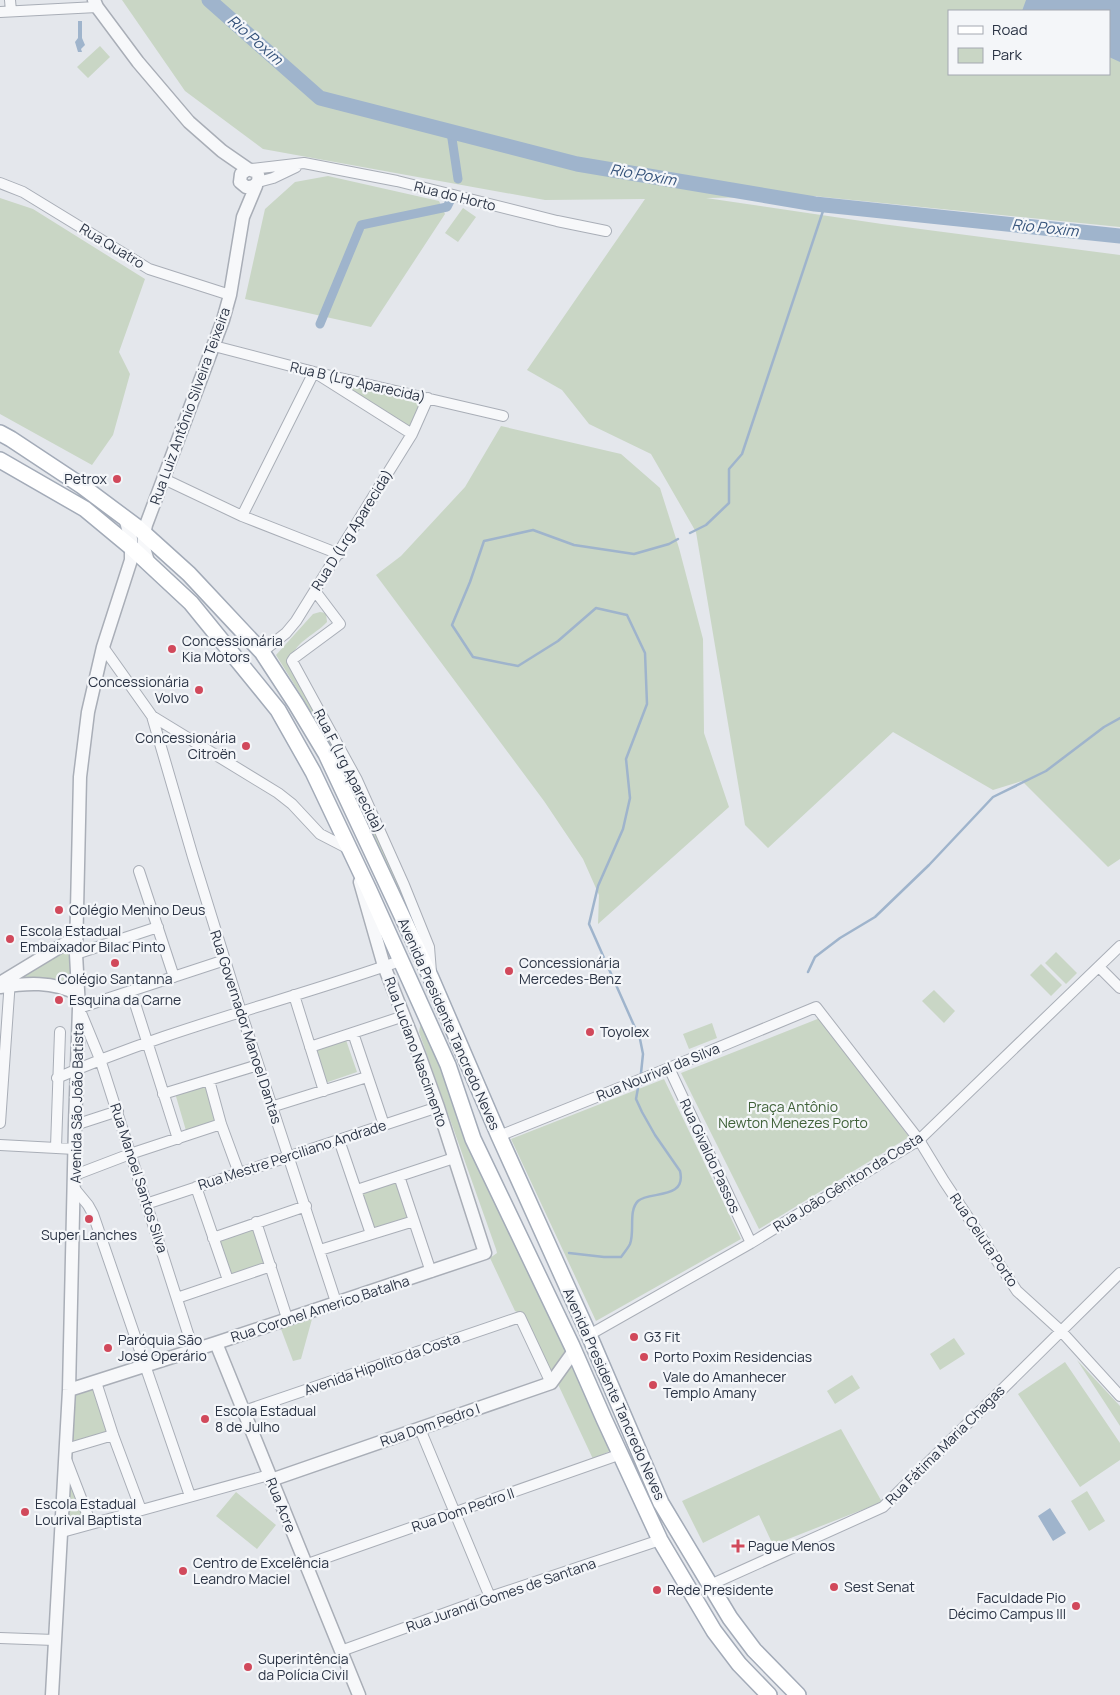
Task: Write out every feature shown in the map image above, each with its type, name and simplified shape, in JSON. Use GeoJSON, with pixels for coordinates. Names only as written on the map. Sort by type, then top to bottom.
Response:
{"type":"FeatureCollection","features":[{"type":"Feature","properties":{"kind":"main road","name":"Avenida Presidente Tancredo Neves"},"geometry":{"type":"LineString","coordinates":[[0,433],[82,486],[125,518],[189,574],[262,652],[296,704],[326,754],[430,978],[499,1136],[588,1331],[661,1503],[730,1618],[754,1650],[798,1695]]}},
{"type":"Feature","properties":{"kind":"main road","name":"Avenida Presidente Tancredo Neves"},"geometry":{"type":"LineString","coordinates":[[0,460],[85,510],[132,548],[191,603],[278,710],[313,772],[350,850],[448,1065],[473,1139],[575,1354],[660,1540],[714,1631],[739,1664],[769,1695]]}},
{"type":"Feature","properties":{"kind":"main road"},"geometry":{"type":"LineString","coordinates":[[575,1354],[588,1331]]}},
{"type":"Feature","properties":{"kind":"street"},"geometry":{"type":"LineString","coordinates":[[10,0],[11,11]]}},
{"type":"Feature","properties":{"kind":"street"},"geometry":{"type":"LineString","coordinates":[[0,12],[95,4],[170,101],[245,175],[246,188],[251,188],[304,163]]}},
{"type":"Feature","properties":{"kind":"street","name":"Rua do Horto"},"geometry":{"type":"LineString","coordinates":[[245,175],[304,163],[397,181],[557,221],[606,231]]}},
{"type":"Feature","properties":{"kind":"street"},"geometry":{"type":"LineString","coordinates":[[243,217],[245,175]]}},
{"type":"Feature","properties":{"kind":"street","name":"Rua Quatro"},"geometry":{"type":"LineString","coordinates":[[0,183],[23,192],[155,272],[230,295]]}},
{"type":"Feature","properties":{"kind":"street"},"geometry":{"type":"LineString","coordinates":[[243,217],[257,184]]}},
{"type":"Feature","properties":{"kind":"street","name":"Rua Luiz Antônio Silveira Teixeira"},"geometry":{"type":"LineString","coordinates":[[149,564],[143,545],[144,533],[150,512],[214,346],[230,295],[243,217]]}},
{"type":"Feature","properties":{"kind":"street","name":"Rua B (Lrg Aparecida)"},"geometry":{"type":"LineString","coordinates":[[214,346],[314,372],[503,416]]}},
{"type":"Feature","properties":{"kind":"street"},"geometry":{"type":"LineString","coordinates":[[242,516],[314,372],[412,434]]}},
{"type":"Feature","properties":{"kind":"street","name":"Rua D (Lrg Aparecida)"},"geometry":{"type":"LineString","coordinates":[[262,652],[291,627],[315,591],[412,434],[428,398]]}},
{"type":"Feature","properties":{"kind":"street"},"geometry":{"type":"LineString","coordinates":[[164,478],[242,516],[339,554]]}},
{"type":"Feature","properties":{"kind":"street","name":"Avenida São João Batista"},"geometry":{"type":"LineString","coordinates":[[52,1695],[69,1390],[79,1008],[76,938],[80,777],[88,712],[103,647],[131,560],[132,548],[125,518]]}},
{"type":"Feature","properties":{"kind":"street","name":"Rua F (Lrg Aparecida)"},"geometry":{"type":"LineString","coordinates":[[315,591],[340,624],[292,661],[357,780],[404,885],[430,953],[430,978]]}},
{"type":"Feature","properties":{"kind":"street","name":"Rua Governador Manoel Dantas"},"geometry":{"type":"LineString","coordinates":[[103,647],[152,716],[192,857],[271,1107],[306,1206],[336,1302]]}},
{"type":"Feature","properties":{"kind":"street"},"geometry":{"type":"LineString","coordinates":[[152,716],[278,793],[292,804],[320,834],[350,850]]}},
{"type":"Feature","properties":{"kind":"street"},"geometry":{"type":"LineString","coordinates":[[161,745],[173,736],[184,735]]}},
{"type":"Feature","properties":{"kind":"street","name":"Rua Luciano Nascimento"},"geometry":{"type":"LineString","coordinates":[[350,850],[384,966],[438,1107],[485,1253]]}},
{"type":"Feature","properties":{"kind":"street"},"geometry":{"type":"LineString","coordinates":[[139,871],[174,977]]}},
{"type":"Feature","properties":{"kind":"street"},"geometry":{"type":"LineString","coordinates":[[76,954],[158,927]]}},
{"type":"Feature","properties":{"kind":"street"},"geometry":{"type":"LineString","coordinates":[[5,983],[76,938]]}},
{"type":"Feature","properties":{"kind":"street","name":"Rua João Gêniton da Costa"},"geometry":{"type":"LineString","coordinates":[[588,1331],[751,1243],[919,1140],[1120,946]]}},
{"type":"Feature","properties":{"kind":"street"},"geometry":{"type":"LineString","coordinates":[[79,1008],[225,960]]}},
{"type":"Feature","properties":{"kind":"street"},"geometry":{"type":"LineString","coordinates":[[57,1078],[146,1043],[400,961]]}},
{"type":"Feature","properties":{"kind":"street"},"geometry":{"type":"LineString","coordinates":[[1099,967],[1120,988]]}},
{"type":"Feature","properties":{"kind":"street"},"geometry":{"type":"LineString","coordinates":[[5,983],[55,985],[77,994]]}},
{"type":"Feature","properties":{"kind":"street"},"geometry":{"type":"LineString","coordinates":[[0,1123],[5,983]]}},
{"type":"Feature","properties":{"kind":"street"},"geometry":{"type":"LineString","coordinates":[[132,991],[146,1043],[178,1139]]}},
{"type":"Feature","properties":{"kind":"street"},"geometry":{"type":"LineString","coordinates":[[294,995],[324,1091]]}},
{"type":"Feature","properties":{"kind":"street","name":"Rua Celuta Porto"},"geometry":{"type":"LineString","coordinates":[[816,1007],[919,1140],[1017,1291],[1060,1331],[1120,1396]]}},
{"type":"Feature","properties":{"kind":"street","name":"Rua Nourival da Silva"},"geometry":{"type":"LineString","coordinates":[[499,1136],[816,1007]]}},
{"type":"Feature","properties":{"kind":"street","name":"Rua Manoel Santos Silva"},"geometry":{"type":"LineString","coordinates":[[79,1008],[118,1111],[193,1349]]}},
{"type":"Feature","properties":{"kind":"street"},"geometry":{"type":"LineString","coordinates":[[310,1047],[404,1016]]}},
{"type":"Feature","properties":{"kind":"street","name":"Avenida São João Batista"},"geometry":{"type":"LineString","coordinates":[[56,1148],[60,1032]]}},
{"type":"Feature","properties":{"kind":"street"},"geometry":{"type":"LineString","coordinates":[[353,1033],[384,1125]]}},
{"type":"Feature","properties":{"kind":"street"},"geometry":{"type":"LineString","coordinates":[[163,1094],[258,1065]]}},
{"type":"Feature","properties":{"kind":"street","name":"Rua Givaldo Passos"},"geometry":{"type":"LineString","coordinates":[[669,1068],[751,1243]]}},
{"type":"Feature","properties":{"kind":"street"},"geometry":{"type":"LineString","coordinates":[[271,1107],[367,1077]]}},
{"type":"Feature","properties":{"kind":"street"},"geometry":{"type":"LineString","coordinates":[[209,1080],[221,1124],[239,1173]]}},
{"type":"Feature","properties":{"kind":"street","name":"Rua Mestre Perciliano Andrade"},"geometry":{"type":"LineString","coordinates":[[146,1204],[438,1107]]}},
{"type":"Feature","properties":{"kind":"street"},"geometry":{"type":"LineString","coordinates":[[75,1125],[118,1111]]}},
{"type":"Feature","properties":{"kind":"street"},"geometry":{"type":"LineString","coordinates":[[75,1175],[130,1154],[221,1124]]}},
{"type":"Feature","properties":{"kind":"street"},"geometry":{"type":"LineString","coordinates":[[340,1140],[372,1234]]}},
{"type":"Feature","properties":{"kind":"street"},"geometry":{"type":"LineString","coordinates":[[0,1146],[75,1149]]}},
{"type":"Feature","properties":{"kind":"street"},"geometry":{"type":"LineString","coordinates":[[357,1190],[454,1158]]}},
{"type":"Feature","properties":{"kind":"street"},"geometry":{"type":"LineString","coordinates":[[399,1176],[431,1272]]}},
{"type":"Feature","properties":{"kind":"street"},"geometry":{"type":"LineString","coordinates":[[196,1187],[228,1280]]}},
{"type":"Feature","properties":{"kind":"street"},"geometry":{"type":"LineString","coordinates":[[74,1188],[93,1214],[190,1496]]}},
{"type":"Feature","properties":{"kind":"street"},"geometry":{"type":"LineString","coordinates":[[214,1238],[306,1206]]}},
{"type":"Feature","properties":{"kind":"street"},"geometry":{"type":"LineString","coordinates":[[320,1250],[414,1221]]}},
{"type":"Feature","properties":{"kind":"street"},"geometry":{"type":"LineString","coordinates":[[256,1222],[287,1318]]}},
{"type":"Feature","properties":{"kind":"street","name":"Rua Coronel Americo Batalha"},"geometry":{"type":"LineString","coordinates":[[69,1390],[485,1253]]}},
{"type":"Feature","properties":{"kind":"street"},"geometry":{"type":"LineString","coordinates":[[177,1298],[271,1266]]}},
{"type":"Feature","properties":{"kind":"street","name":"Rua Fátima Maria Chagas"},"geometry":{"type":"LineString","coordinates":[[710,1585],[882,1507],[1120,1273]]}},
{"type":"Feature","properties":{"kind":"street","name":"Avenida Hipolito da Costa"},"geometry":{"type":"LineString","coordinates":[[244,1410],[520,1317],[551,1383]]}},
{"type":"Feature","properties":{"kind":"street","name":"Rua Acre"},"geometry":{"type":"LineString","coordinates":[[216,1343],[359,1695]]}},
{"type":"Feature","properties":{"kind":"street"},"geometry":{"type":"LineString","coordinates":[[551,1383],[575,1354]]}},
{"type":"Feature","properties":{"kind":"street"},"geometry":{"type":"LineString","coordinates":[[96,1382],[113,1435],[141,1510]]}},
{"type":"Feature","properties":{"kind":"street","name":"Rua Dom Pedro I"},"geometry":{"type":"LineString","coordinates":[[270,1478],[420,1429],[551,1383]]}},
{"type":"Feature","properties":{"kind":"street"},"geometry":{"type":"LineString","coordinates":[[420,1429],[490,1597]]}},
{"type":"Feature","properties":{"kind":"street"},"geometry":{"type":"LineString","coordinates":[[91,1524],[66,1453],[113,1435]]}},
{"type":"Feature","properties":{"kind":"street","name":"Rua Dom Pedro II"},"geometry":{"type":"LineString","coordinates":[[305,1565],[621,1454]]}},
{"type":"Feature","properties":{"kind":"street"},"geometry":{"type":"LineString","coordinates":[[62,1532],[190,1496],[270,1478]]}},
{"type":"Feature","properties":{"kind":"street","name":"Rua Jurandi Gomes de Santana"},"geometry":{"type":"LineString","coordinates":[[341,1651],[490,1597],[660,1540]]}},
{"type":"Feature","properties":{"kind":"street"},"geometry":{"type":"LineString","coordinates":[[0,1638],[54,1640]]}},
{"type":"Feature","properties":{"kind":"green space"},"geometry":{"type":"Polygon","coordinates":[[[122,0],[1120,0],[1120,227],[813,196],[706,198],[882,224],[1120,255],[1120,859],[1108,867],[1022,781],[993,790],[893,732],[768,848],[745,825],[696,532],[651,454],[589,424],[562,390],[527,370],[645,199],[545,200],[263,149],[185,91],[122,0]]]}},
{"type":"Feature","properties":{"kind":"green space"},"geometry":{"type":"Polygon","coordinates":[[[100,46],[110,57],[88,78],[77,67],[100,46]]]}},
{"type":"Feature","properties":{"kind":"green space"},"geometry":{"type":"Polygon","coordinates":[[[328,176],[439,201],[445,214],[371,327],[245,299],[265,209],[295,182],[328,176]]]}},
{"type":"Feature","properties":{"kind":"green space"},"geometry":{"type":"Polygon","coordinates":[[[0,198],[33,209],[145,279],[119,352],[130,374],[113,435],[92,465],[0,414],[0,198]]]}},
{"type":"Feature","properties":{"kind":"green space"},"geometry":{"type":"Polygon","coordinates":[[[463,208],[476,217],[458,242],[445,233],[463,208]]]}},
{"type":"Feature","properties":{"kind":"green space"},"geometry":{"type":"Polygon","coordinates":[[[341,385],[423,399],[411,429],[341,385]]]}},
{"type":"Feature","properties":{"kind":"green space"},"geometry":{"type":"Polygon","coordinates":[[[501,426],[621,454],[660,488],[679,548],[703,639],[704,733],[729,807],[598,924],[599,895],[583,859],[544,801],[376,575],[401,556],[465,487],[501,426]]]}},
{"type":"Feature","properties":{"kind":"green space"},"geometry":{"type":"Polygon","coordinates":[[[326,613],[327,622],[300,644],[295,650],[290,663],[330,729],[428,950],[424,952],[322,729],[276,655],[313,614],[326,613]]]}},
{"type":"Feature","properties":{"kind":"green space"},"geometry":{"type":"Polygon","coordinates":[[[72,945],[72,985],[23,977],[72,945]]]}},
{"type":"Feature","properties":{"kind":"green space"},"geometry":{"type":"Polygon","coordinates":[[[1056,952],[1077,973],[1066,984],[1045,963],[1056,952]]]}},
{"type":"Feature","properties":{"kind":"green space"},"geometry":{"type":"Polygon","coordinates":[[[1041,964],[1062,985],[1051,996],[1030,975],[1041,964]]]}},
{"type":"Feature","properties":{"kind":"green space"},"geometry":{"type":"Polygon","coordinates":[[[934,990],[955,1011],[944,1023],[922,1001],[934,990]]]}},
{"type":"Feature","properties":{"kind":"green space","name":"Praça Antônio Newton Menezes Porto"},"geometry":{"type":"Polygon","coordinates":[[[820,1018],[909,1137],[759,1229],[681,1073],[820,1018]]]}},
{"type":"Feature","properties":{"kind":"green space"},"geometry":{"type":"Polygon","coordinates":[[[421,1022],[569,1354],[553,1376],[522,1314],[515,1311],[490,1258],[497,1253],[496,1249],[419,1032],[421,1022]]]}},
{"type":"Feature","properties":{"kind":"green space"},"geometry":{"type":"Polygon","coordinates":[[[712,1023],[717,1038],[689,1049],[683,1034],[712,1023]]]}},
{"type":"Feature","properties":{"kind":"green space"},"geometry":{"type":"Polygon","coordinates":[[[346,1040],[357,1072],[325,1083],[315,1051],[346,1040]]]}},
{"type":"Feature","properties":{"kind":"green space"},"geometry":{"type":"Polygon","coordinates":[[[664,1079],[741,1239],[596,1321],[511,1139],[664,1079]]]}},
{"type":"Feature","properties":{"kind":"green space"},"geometry":{"type":"Polygon","coordinates":[[[213,1081],[225,1122],[187,1134],[175,1093],[213,1081]]]}},
{"type":"Feature","properties":{"kind":"green space"},"geometry":{"type":"Polygon","coordinates":[[[396,1178],[409,1218],[372,1230],[359,1190],[396,1178]]]}},
{"type":"Feature","properties":{"kind":"green space"},"geometry":{"type":"Polygon","coordinates":[[[254,1228],[268,1263],[231,1277],[219,1241],[254,1228]]]}},
{"type":"Feature","properties":{"kind":"green space"},"geometry":{"type":"Polygon","coordinates":[[[312,1319],[301,1359],[293,1361],[281,1329],[312,1319]]]}},
{"type":"Feature","properties":{"kind":"green space"},"geometry":{"type":"Polygon","coordinates":[[[954,1338],[965,1354],[940,1370],[930,1354],[954,1338]]]}},
{"type":"Feature","properties":{"kind":"green space"},"geometry":{"type":"Polygon","coordinates":[[[1077,1360],[1120,1406],[1120,1426],[1077,1360]]]}},
{"type":"Feature","properties":{"kind":"green space"},"geometry":{"type":"Polygon","coordinates":[[[571,1361],[610,1451],[593,1459],[556,1380],[571,1361]]]}},
{"type":"Feature","properties":{"kind":"green space"},"geometry":{"type":"Polygon","coordinates":[[[1065,1362],[1120,1443],[1120,1460],[1080,1487],[1018,1394],[1065,1362]]]}},
{"type":"Feature","properties":{"kind":"green space"},"geometry":{"type":"Polygon","coordinates":[[[852,1375],[860,1388],[835,1404],[827,1391],[852,1375]]]}},
{"type":"Feature","properties":{"kind":"green space"},"geometry":{"type":"Polygon","coordinates":[[[94,1388],[108,1433],[71,1443],[76,1394],[94,1388]]]}},
{"type":"Feature","properties":{"kind":"green space"},"geometry":{"type":"Polygon","coordinates":[[[841,1429],[882,1502],[773,1545],[759,1515],[703,1543],[682,1501],[841,1429]]]}},
{"type":"Feature","properties":{"kind":"green space"},"geometry":{"type":"Polygon","coordinates":[[[71,1476],[86,1520],[66,1526],[71,1476]]]}},
{"type":"Feature","properties":{"kind":"green space"},"geometry":{"type":"Polygon","coordinates":[[[1087,1491],[1105,1521],[1089,1531],[1071,1501],[1087,1491]]]}},
{"type":"Feature","properties":{"kind":"green space"},"geometry":{"type":"Polygon","coordinates":[[[236,1492],[276,1525],[257,1549],[216,1516],[236,1492]]]}},
{"type":"Feature","properties":{"kind":"water"},"geometry":{"type":"Polygon","coordinates":[[[1026,0],[1120,0],[1120,62],[1110,57],[1110,10],[1022,10],[1026,0]]]}},
{"type":"Feature","properties":{"kind":"water"},"geometry":{"type":"Polygon","coordinates":[[[78,21],[82,21],[82,38],[85,45],[81,49],[82,52],[78,52],[75,42],[78,38],[78,21]]]}},
{"type":"Feature","properties":{"kind":"water"},"geometry":{"type":"Polygon","coordinates":[[[1050,1508],[1066,1533],[1053,1541],[1038,1516],[1050,1508]]]}},
{"type":"Feature","properties":{"kind":"waterway","name":"Rio Poxim"},"geometry":{"type":"LineString","coordinates":[[209,0],[320,98],[577,164],[815,204],[1120,236]]}},
{"type":"Feature","properties":{"kind":"waterway"},"geometry":{"type":"LineString","coordinates":[[451,132],[458,179]]}},
{"type":"Feature","properties":{"kind":"waterway"},"geometry":{"type":"LineString","coordinates":[[320,324],[361,225],[447,207],[450,201]]}},
{"type":"Feature","properties":{"kind":"waterway"},"geometry":{"type":"LineString","coordinates":[[690,533],[706,525],[729,503],[729,469],[742,454],[825,205]]}},
{"type":"Feature","properties":{"kind":"waterway"},"geometry":{"type":"LineString","coordinates":[[641,1073],[643,1054],[640,1039],[589,924],[598,886],[623,829],[630,798],[626,759],[647,704],[645,653],[627,615],[596,608],[558,641],[518,666],[473,657],[452,625],[470,582],[484,541],[533,530],[574,545],[634,554],[669,544],[678,539]]}},
{"type":"Feature","properties":{"kind":"waterway"},"geometry":{"type":"LineString","coordinates":[[808,972],[815,957],[840,938],[875,917],[929,865],[993,797],[1046,771],[1104,727],[1120,718]]}},
{"type":"Feature","properties":{"kind":"waterway"},"geometry":{"type":"LineString","coordinates":[[569,1253],[621,1257],[630,1244],[633,1210],[638,1201],[643,1198],[673,1191],[678,1187],[681,1180],[680,1171],[655,1135],[642,1112],[636,1099],[638,1088]]}},
{"type":"Feature","properties":{"kind":"place","name":"Petrox"},"geometry":{"type":"Point","coordinates":[117,479]}},
{"type":"Feature","properties":{"kind":"place","name":"Concessionária Kia Motors"},"geometry":{"type":"Point","coordinates":[172,649]}},
{"type":"Feature","properties":{"kind":"place","name":"Concessionária Volvo"},"geometry":{"type":"Point","coordinates":[199,690]}},
{"type":"Feature","properties":{"kind":"place","name":"Concessionária Citroën"},"geometry":{"type":"Point","coordinates":[246,746]}},
{"type":"Feature","properties":{"kind":"place","name":"Colégio Menino Deus"},"geometry":{"type":"Point","coordinates":[59,910]}},
{"type":"Feature","properties":{"kind":"place","name":"Escola Estadual Embaixador Bilac Pinto"},"geometry":{"type":"Point","coordinates":[10,939]}},
{"type":"Feature","properties":{"kind":"place","name":"Colégio Santanna"},"geometry":{"type":"Point","coordinates":[115,963]}},
{"type":"Feature","properties":{"kind":"place","name":"Concessionária Mercedes-Benz"},"geometry":{"type":"Point","coordinates":[509,971]}},
{"type":"Feature","properties":{"kind":"place","name":"Esquina da Carne"},"geometry":{"type":"Point","coordinates":[59,1000]}},
{"type":"Feature","properties":{"kind":"place","name":"Toyolex"},"geometry":{"type":"Point","coordinates":[590,1032]}},
{"type":"Feature","properties":{"kind":"place","name":"Super Lanches"},"geometry":{"type":"Point","coordinates":[89,1219]}},
{"type":"Feature","properties":{"kind":"place","name":"G3 Fit"},"geometry":{"type":"Point","coordinates":[634,1337]}},
{"type":"Feature","properties":{"kind":"place","name":"Paróquia São José Operário"},"geometry":{"type":"Point","coordinates":[108,1348]}},
{"type":"Feature","properties":{"kind":"place","name":"Porto Poxim Residencias"},"geometry":{"type":"Point","coordinates":[644,1357]}},
{"type":"Feature","properties":{"kind":"place","name":"Vale do Amanhecer Templo Amany"},"geometry":{"type":"Point","coordinates":[653,1385]}},
{"type":"Feature","properties":{"kind":"place","name":"Escola Estadual 8 de Julho"},"geometry":{"type":"Point","coordinates":[205,1419]}},
{"type":"Feature","properties":{"kind":"place","name":"Escola Estadual Lourival Baptista"},"geometry":{"type":"Point","coordinates":[25,1512]}},
{"type":"Feature","properties":{"kind":"place","name":"Pague Menos"},"geometry":{"type":"Point","coordinates":[738,1546]}},
{"type":"Feature","properties":{"kind":"place","name":"Centro de Excelência Leandro Maciel"},"geometry":{"type":"Point","coordinates":[183,1571]}},
{"type":"Feature","properties":{"kind":"place","name":"Sest Senat"},"geometry":{"type":"Point","coordinates":[834,1587]}},
{"type":"Feature","properties":{"kind":"place","name":"Rede Presidente"},"geometry":{"type":"Point","coordinates":[657,1590]}},
{"type":"Feature","properties":{"kind":"place","name":"Faculdade Pio Décimo Campus III"},"geometry":{"type":"Point","coordinates":[1076,1606]}},
{"type":"Feature","properties":{"kind":"place","name":"Superintência da Polícia Civil"},"geometry":{"type":"Point","coordinates":[248,1667]}}]}
